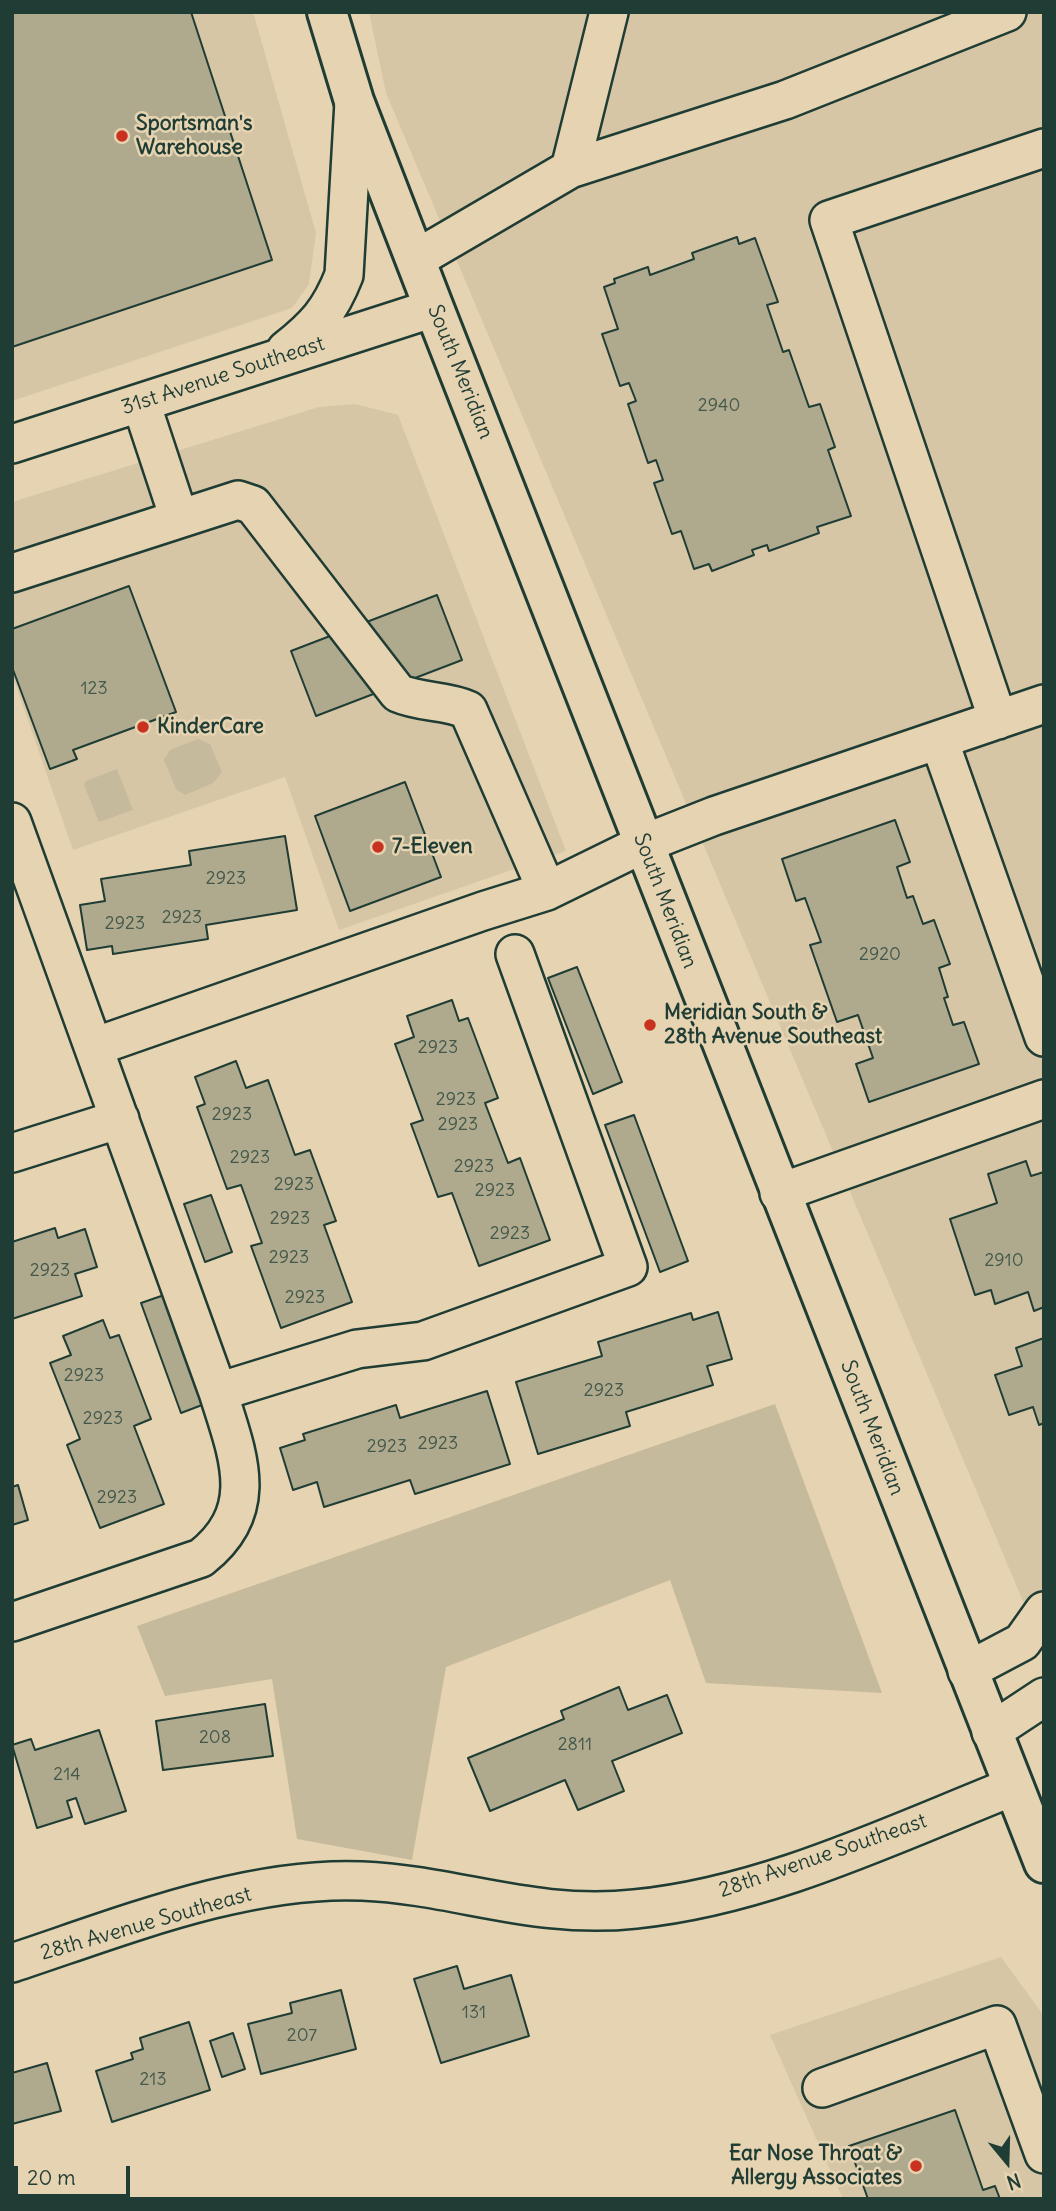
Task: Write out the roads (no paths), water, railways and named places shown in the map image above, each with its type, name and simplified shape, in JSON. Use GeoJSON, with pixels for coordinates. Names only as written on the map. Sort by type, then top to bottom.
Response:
{"type":"FeatureCollection","features":[{"type":"Feature","properties":{"kind":"main road","name":"South Meridian"},"geometry":{"type":"LineString","coordinates":[[327,12],[354,101],[434,308],[1044,1863]]}},
{"type":"Feature","properties":{"kind":"street"},"geometry":{"type":"LineString","coordinates":[[570,169],[610,12]]}},
{"type":"Feature","properties":{"kind":"street"},"geometry":{"type":"LineString","coordinates":[[416,259],[570,169],[785,100],[1007,12]]}},
{"type":"Feature","properties":{"kind":"street"},"geometry":{"type":"LineString","coordinates":[[273,360],[320,321],[334,301],[344,275],[354,101]]}},
{"type":"Feature","properties":{"kind":"street"},"geometry":{"type":"LineString","coordinates":[[998,720],[829,220],[1044,148]]}},
{"type":"Feature","properties":{"kind":"street","name":"31st Avenue Southeast"},"geometry":{"type":"LineString","coordinates":[[12,444],[434,308]]}},
{"type":"Feature","properties":{"kind":"street"},"geometry":{"type":"LineString","coordinates":[[141,403],[179,518]]}},
{"type":"Feature","properties":{"kind":"street"},"geometry":{"type":"LineString","coordinates":[[12,573],[237,500],[253,505],[398,693],[412,699],[457,705],[468,710],[547,891]]}},
{"type":"Feature","properties":{"kind":"street"},"geometry":{"type":"LineString","coordinates":[[94,1047],[547,891],[643,844],[1044,704]]}},
{"type":"Feature","properties":{"kind":"street"},"geometry":{"type":"LineString","coordinates":[[940,740],[1044,1037]]}},
{"type":"Feature","properties":{"kind":"street"},"geometry":{"type":"LineString","coordinates":[[12,822],[218,1392],[240,1471],[240,1493],[234,1521],[221,1542],[201,1558],[12,1622]]}},
{"type":"Feature","properties":{"kind":"street"},"geometry":{"type":"LineString","coordinates":[[218,1392],[357,1349],[423,1341],[628,1267],[516,954]]}},
{"type":"Feature","properties":{"kind":"street"},"geometry":{"type":"LineString","coordinates":[[779,1193],[1044,1099]]}},
{"type":"Feature","properties":{"kind":"street"},"geometry":{"type":"LineString","coordinates":[[12,1153],[120,1119]]}},
{"type":"Feature","properties":{"kind":"street"},"geometry":{"type":"LineString","coordinates":[[967,1671],[1023,1642],[1044,1611]]}},
{"type":"Feature","properties":{"kind":"street"},"geometry":{"type":"LineString","coordinates":[[991,1732],[1044,1697]]}},
{"type":"Feature","properties":{"kind":"street","name":"28th Avenue Southeast"},"geometry":{"type":"LineString","coordinates":[[12,1963],[190,1907],[246,1894],[330,1881],[398,1884],[543,1910],[604,1912],[638,1909],[702,1896],[777,1876],[878,1841],[1012,1787]]}},
{"type":"Feature","properties":{"kind":"street"},"geometry":{"type":"LineString","coordinates":[[822,2088],[997,2025],[1044,2154]]}},
{"type":"Feature","properties":{"kind":"place","name":"Sportsman's Warehouse"},"geometry":{"type":"Point","coordinates":[122,136]}},
{"type":"Feature","properties":{"kind":"place","name":"KinderCare"},"geometry":{"type":"Point","coordinates":[143,727]}},
{"type":"Feature","properties":{"kind":"place","name":"7-Eleven"},"geometry":{"type":"Point","coordinates":[378,847]}},
{"type":"Feature","properties":{"kind":"place","name":"Meridian South & 28th Avenue Southeast"},"geometry":{"type":"Point","coordinates":[650,1025]}},
{"type":"Feature","properties":{"kind":"place","name":"Ear Nose Throat & Allergy Associates"},"geometry":{"type":"Point","coordinates":[916,2166]}}]}
